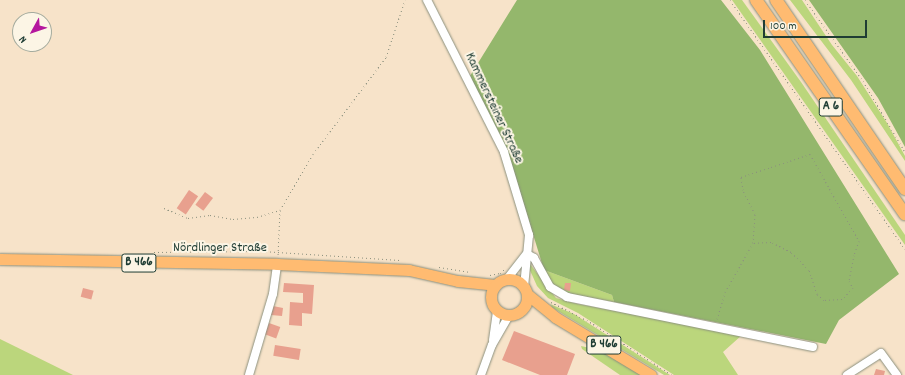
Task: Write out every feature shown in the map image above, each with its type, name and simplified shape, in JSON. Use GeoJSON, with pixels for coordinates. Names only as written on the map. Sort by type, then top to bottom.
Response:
{"type":"FeatureCollection","features":[{"type":"Feature","properties":{"kind":"highway","name":"A 6"},"geometry":{"type":"LineString","coordinates":[[756,0],[905,214]]}},
{"type":"Feature","properties":{"kind":"highway","name":"A 6"},"geometry":{"type":"LineString","coordinates":[[776,0],[905,189]]}},
{"type":"Feature","properties":{"kind":"main road","name":"Nördlinger Straße"},"geometry":{"type":"LineString","coordinates":[[0,259],[277,264]]}},
{"type":"Feature","properties":{"kind":"main road","name":"B 466"},"geometry":{"type":"LineString","coordinates":[[277,264],[409,270],[458,280],[495,285]]}},
{"type":"Feature","properties":{"kind":"main road"},"geometry":{"type":"LineString","coordinates":[[507,279],[516,281],[525,290],[522,310],[509,316],[497,311],[491,298],[495,285],[507,279]]}},
{"type":"Feature","properties":{"kind":"main road","name":"B 466"},"geometry":{"type":"LineString","coordinates":[[458,280],[476,288],[491,298]]}},
{"type":"Feature","properties":{"kind":"main road","name":"B 466"},"geometry":{"type":"LineString","coordinates":[[525,290],[555,317],[651,375]]}},
{"type":"Feature","properties":{"kind":"main road","name":"B 466"},"geometry":{"type":"LineString","coordinates":[[522,310],[555,317]]}},
{"type":"Feature","properties":{"kind":"street","name":"Kammersteiner Straße"},"geometry":{"type":"LineString","coordinates":[[427,0],[504,152],[530,235],[527,254],[525,290]]}},
{"type":"Feature","properties":{"kind":"street"},"geometry":{"type":"LineString","coordinates":[[507,279],[527,254],[534,258],[550,287],[567,297],[813,347]]}},
{"type":"Feature","properties":{"kind":"street","name":"Nördlinger Straße"},"geometry":{"type":"LineString","coordinates":[[249,375],[273,294],[277,264]]}},
{"type":"Feature","properties":{"kind":"street"},"geometry":{"type":"LineString","coordinates":[[492,346],[497,311]]}},
{"type":"Feature","properties":{"kind":"street"},"geometry":{"type":"LineString","coordinates":[[481,375],[492,346],[509,316]]}},
{"type":"Feature","properties":{"kind":"street"},"geometry":{"type":"LineString","coordinates":[[847,375],[881,353],[897,375]]}},
{"type":"Feature","properties":{"kind":"path"},"geometry":{"type":"LineString","coordinates":[[277,264],[280,210],[313,154],[386,57],[405,0]]}},
{"type":"Feature","properties":{"kind":"path"},"geometry":{"type":"LineString","coordinates":[[730,0],[905,249]]}},
{"type":"Feature","properties":{"kind":"path"},"geometry":{"type":"LineString","coordinates":[[805,0],[867,86],[905,152]]}},
{"type":"Feature","properties":{"kind":"path"},"geometry":{"type":"LineString","coordinates":[[714,327],[725,292],[753,243],[755,214],[743,190],[741,177],[810,154],[859,241],[854,255],[849,280],[853,288],[842,299],[824,300],[817,294],[808,270],[791,252],[771,242],[753,243]]}},
{"type":"Feature","properties":{"kind":"path"},"geometry":{"type":"LineString","coordinates":[[164,208],[188,218],[210,215],[233,219],[257,217],[280,210]]}},
{"type":"Feature","properties":{"kind":"green space"},"geometry":{"type":"Polygon","coordinates":[[[517,0],[721,0],[760,50],[899,274],[839,320],[826,344],[614,302],[612,295],[544,270],[514,172],[470,76],[517,0]]]}},
{"type":"Feature","properties":{"kind":"green space"},"geometry":{"type":"Polygon","coordinates":[[[732,0],[742,0],[801,82],[905,235],[905,245],[732,0]]]}},
{"type":"Feature","properties":{"kind":"green space"},"geometry":{"type":"Polygon","coordinates":[[[790,0],[802,0],[832,45],[857,76],[887,123],[905,156],[905,161],[851,80],[790,0]]]}},
{"type":"Feature","properties":{"kind":"green space"},"geometry":{"type":"Polygon","coordinates":[[[809,0],[905,0],[905,147],[878,98],[809,0]]]}},
{"type":"Feature","properties":{"kind":"green space"},"geometry":{"type":"Polygon","coordinates":[[[530,264],[556,298],[578,304],[742,335],[723,352],[738,375],[674,375],[578,313],[548,298],[537,286],[529,268],[530,264]]]}},
{"type":"Feature","properties":{"kind":"green space"},"geometry":{"type":"Polygon","coordinates":[[[544,270],[612,295],[614,302],[566,293],[551,284],[544,270]]]}},
{"type":"Feature","properties":{"kind":"green space"},"geometry":{"type":"Polygon","coordinates":[[[550,304],[574,314],[670,375],[664,375],[553,308],[550,304]]]}},
{"type":"Feature","properties":{"kind":"green space"},"geometry":{"type":"Polygon","coordinates":[[[0,339],[73,375],[0,375],[0,339]]]}},
{"type":"Feature","properties":{"kind":"green space"},"geometry":{"type":"Polygon","coordinates":[[[581,346],[603,351],[644,375],[620,375],[582,349],[581,346]]]}},
{"type":"Feature","properties":{"kind":"building"},"geometry":{"type":"Polygon","coordinates":[[[189,190],[198,196],[186,214],[177,208],[189,190]]]}},
{"type":"Feature","properties":{"kind":"building"},"geometry":{"type":"Polygon","coordinates":[[[205,192],[213,198],[203,211],[195,205],[205,192]]]}},
{"type":"Feature","properties":{"kind":"building"},"geometry":{"type":"Polygon","coordinates":[[[284,283],[314,285],[312,314],[302,313],[302,326],[289,325],[290,302],[303,303],[303,293],[283,292],[284,283]]]}},
{"type":"Feature","properties":{"kind":"building"},"geometry":{"type":"Polygon","coordinates":[[[565,283],[571,283],[570,291],[564,290],[565,283]]]}},
{"type":"Feature","properties":{"kind":"building"},"geometry":{"type":"Polygon","coordinates":[[[83,288],[94,291],[91,300],[81,297],[83,288]]]}},
{"type":"Feature","properties":{"kind":"building"},"geometry":{"type":"Polygon","coordinates":[[[273,306],[283,308],[282,316],[271,315],[273,306]]]}},
{"type":"Feature","properties":{"kind":"building"},"geometry":{"type":"Polygon","coordinates":[[[269,323],[280,327],[276,338],[265,334],[269,323]]]}},
{"type":"Feature","properties":{"kind":"building"},"geometry":{"type":"Polygon","coordinates":[[[514,331],[575,354],[567,375],[540,375],[502,360],[514,331]]]}},
{"type":"Feature","properties":{"kind":"building"},"geometry":{"type":"Polygon","coordinates":[[[275,345],[301,349],[299,360],[273,356],[275,345]]]}},
{"type":"Feature","properties":{"kind":"building"},"geometry":{"type":"Polygon","coordinates":[[[876,369],[885,371],[884,375],[874,375],[876,369]]]}}]}
